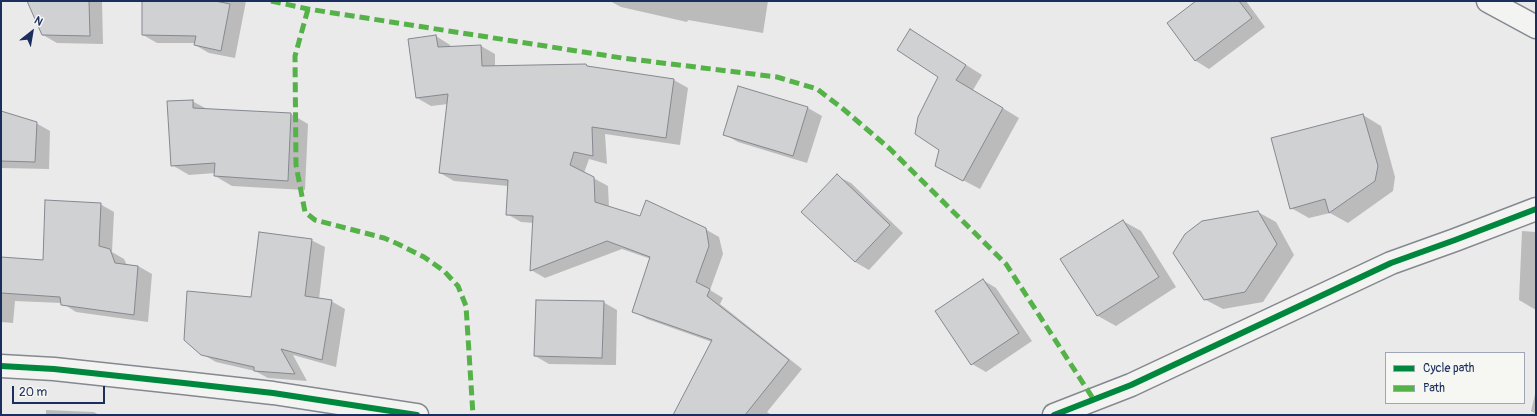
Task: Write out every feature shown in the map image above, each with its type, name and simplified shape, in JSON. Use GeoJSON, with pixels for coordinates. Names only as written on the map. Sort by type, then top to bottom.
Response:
{"type":"FeatureCollection","features":[{"type":"Feature","properties":{"kind":"main road"},"geometry":{"type":"LineString","coordinates":[[1488,1],[1536,27]]}},
{"type":"Feature","properties":{"kind":"main road"},"geometry":{"type":"LineString","coordinates":[[1054,415],[1130,385],[1391,263],[1536,209]]}},
{"type":"Feature","properties":{"kind":"main road"},"geometry":{"type":"LineString","coordinates":[[1,366],[62,370],[192,384],[418,415]]}},
{"type":"Feature","properties":{"kind":"building"},"geometry":{"type":"Polygon","coordinates":[[[27,1],[89,1],[90,36],[42,35],[27,1]]]}},
{"type":"Feature","properties":{"kind":"building"},"geometry":{"type":"Polygon","coordinates":[[[142,1],[215,1],[230,4],[221,51],[194,45],[196,36],[142,35],[142,1]]]}},
{"type":"Feature","properties":{"kind":"building"},"geometry":{"type":"Polygon","coordinates":[[[1196,1],[1239,1],[1252,18],[1195,61],[1167,23],[1196,1]]]}},
{"type":"Feature","properties":{"kind":"building"},"geometry":{"type":"Polygon","coordinates":[[[910,29],[966,65],[956,80],[1003,108],[963,181],[935,166],[939,150],[915,134],[918,117],[938,77],[897,50],[910,29]]]}},
{"type":"Feature","properties":{"kind":"building"},"geometry":{"type":"Polygon","coordinates":[[[436,35],[438,47],[481,45],[482,66],[586,64],[587,66],[674,79],[666,138],[592,127],[593,156],[574,152],[570,165],[594,177],[595,202],[640,216],[646,200],[706,228],[709,246],[696,282],[710,289],[707,296],[789,360],[745,415],[673,415],[712,340],[632,312],[650,257],[607,241],[530,271],[533,216],[506,215],[508,180],[439,173],[448,94],[416,98],[408,39],[436,35]]]}},
{"type":"Feature","properties":{"kind":"building"},"geometry":{"type":"Polygon","coordinates":[[[738,86],[808,107],[793,156],[723,135],[738,86]]]}},
{"type":"Feature","properties":{"kind":"building"},"geometry":{"type":"Polygon","coordinates":[[[193,100],[193,108],[291,113],[288,181],[214,176],[215,163],[171,166],[167,101],[193,100]]]}},
{"type":"Feature","properties":{"kind":"building"},"geometry":{"type":"Polygon","coordinates":[[[1,111],[37,122],[35,162],[1,161],[1,111]]]}},
{"type":"Feature","properties":{"kind":"building"},"geometry":{"type":"Polygon","coordinates":[[[1363,114],[1378,166],[1375,181],[1329,213],[1325,199],[1290,209],[1271,138],[1363,114]]]}},
{"type":"Feature","properties":{"kind":"building"},"geometry":{"type":"Polygon","coordinates":[[[837,174],[890,225],[855,262],[801,212],[837,174]]]}},
{"type":"Feature","properties":{"kind":"building"},"geometry":{"type":"Polygon","coordinates":[[[45,200],[101,203],[99,246],[110,249],[115,263],[138,266],[134,315],[61,305],[60,297],[1,293],[1,257],[43,260],[45,200]]]}},
{"type":"Feature","properties":{"kind":"building"},"geometry":{"type":"Polygon","coordinates":[[[1258,211],[1277,244],[1245,292],[1204,300],[1173,253],[1185,234],[1202,221],[1258,211]]]}},
{"type":"Feature","properties":{"kind":"building"},"geometry":{"type":"Polygon","coordinates":[[[1123,220],[1159,277],[1097,316],[1060,259],[1123,220]]]}},
{"type":"Feature","properties":{"kind":"building"},"geometry":{"type":"Polygon","coordinates":[[[259,232],[312,239],[305,296],[332,300],[322,360],[281,349],[295,374],[254,371],[254,367],[201,355],[184,340],[187,291],[251,297],[259,232]]]}},
{"type":"Feature","properties":{"kind":"building"},"geometry":{"type":"Polygon","coordinates":[[[983,279],[1019,333],[971,365],[935,311],[983,279]]]}},
{"type":"Feature","properties":{"kind":"building"},"geometry":{"type":"Polygon","coordinates":[[[536,300],[604,301],[602,358],[534,356],[536,300]]]}},
{"type":"Feature","properties":{"kind":"marked path"},"geometry":{"type":"LineString","coordinates":[[271,1],[308,9],[622,58],[777,77],[817,89],[890,149],[1006,264],[1094,400]]}},
{"type":"Feature","properties":{"kind":"marked path"},"geometry":{"type":"LineString","coordinates":[[308,9],[295,56],[296,165],[305,212],[315,220],[384,238],[398,244],[424,257],[444,271],[458,286],[466,306],[473,415]]}},
{"type":"Feature","properties":{"kind":"cycle path"},"geometry":{"type":"LineString","coordinates":[[1054,415],[1131,385],[1391,263],[1536,209]]}},
{"type":"Feature","properties":{"kind":"cycle path"},"geometry":{"type":"LineString","coordinates":[[1,366],[54,369],[273,393],[417,415]]}}]}
